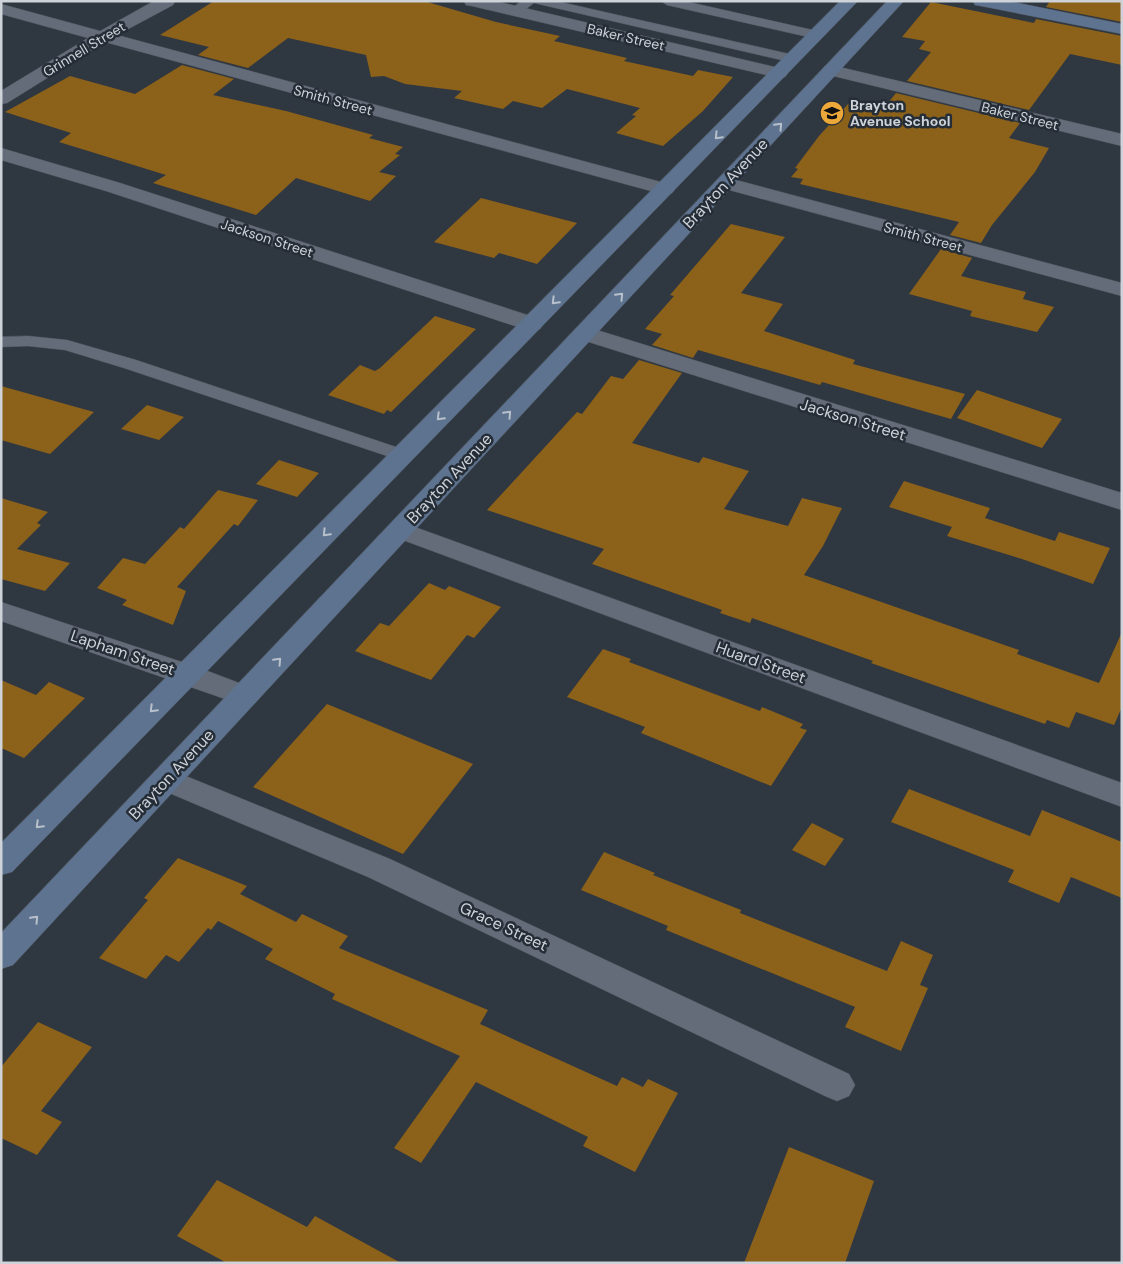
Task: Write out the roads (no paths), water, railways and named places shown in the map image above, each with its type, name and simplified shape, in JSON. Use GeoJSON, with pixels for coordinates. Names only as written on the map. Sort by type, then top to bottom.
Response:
{"type":"FeatureCollection","features":[{"type":"Feature","properties":{"kind":"main road"},"geometry":{"type":"LineString","coordinates":[[1,863],[850,1]]}},
{"type":"Feature","properties":{"kind":"main road","name":"Brayton Avenue"},"geometry":{"type":"LineString","coordinates":[[1,955],[896,1]]}},
{"type":"Feature","properties":{"kind":"main road"},"geometry":{"type":"LineString","coordinates":[[981,1],[1122,29]]}},
{"type":"Feature","properties":{"kind":"street","name":"Grinnell Street"},"geometry":{"type":"LineString","coordinates":[[1,99],[103,36],[167,1]]}},
{"type":"Feature","properties":{"kind":"street","name":"Baker Street"},"geometry":{"type":"LineString","coordinates":[[472,1],[786,66]]}},
{"type":"Feature","properties":{"kind":"street","name":"Smith Street"},"geometry":{"type":"LineString","coordinates":[[1,9],[665,189]]}},
{"type":"Feature","properties":{"kind":"street","name":"Baker Street"},"geometry":{"type":"LineString","coordinates":[[831,70],[1122,140]]}},
{"type":"Feature","properties":{"kind":"street","name":"Jackson Street"},"geometry":{"type":"LineString","coordinates":[[1,154],[112,187],[532,324]]}},
{"type":"Feature","properties":{"kind":"street","name":"Smith Street"},"geometry":{"type":"LineString","coordinates":[[725,183],[1122,290]]}},
{"type":"Feature","properties":{"kind":"street","name":"Jackson Street"},"geometry":{"type":"LineString","coordinates":[[584,333],[1122,502]]}},
{"type":"Feature","properties":{"kind":"street","name":"Huard Street"},"geometry":{"type":"LineString","coordinates":[[401,530],[1122,795]]}},
{"type":"Feature","properties":{"kind":"street","name":"Lapham Street"},"geometry":{"type":"LineString","coordinates":[[1,611],[187,674],[245,696]]}},
{"type":"Feature","properties":{"kind":"street","name":"Grace Street"},"geometry":{"type":"LineString","coordinates":[[166,779],[379,868],[837,1085]]}},
{"type":"Feature","properties":{"kind":"lane"},"geometry":{"type":"LineString","coordinates":[[515,11],[530,1]]}},
{"type":"Feature","properties":{"kind":"lane"},"geometry":{"type":"LineString","coordinates":[[539,1],[786,66]]}},
{"type":"Feature","properties":{"kind":"lane"},"geometry":{"type":"LineString","coordinates":[[666,1],[688,3],[817,35]]}},
{"type":"Feature","properties":{"kind":"lane"},"geometry":{"type":"LineString","coordinates":[[1,342],[28,341],[67,345],[130,364],[402,455]]}},
{"type":"Feature","properties":{"kind":"place","name":"Brayton Avenue School"},"geometry":{"type":"Point","coordinates":[832,113]}}]}
